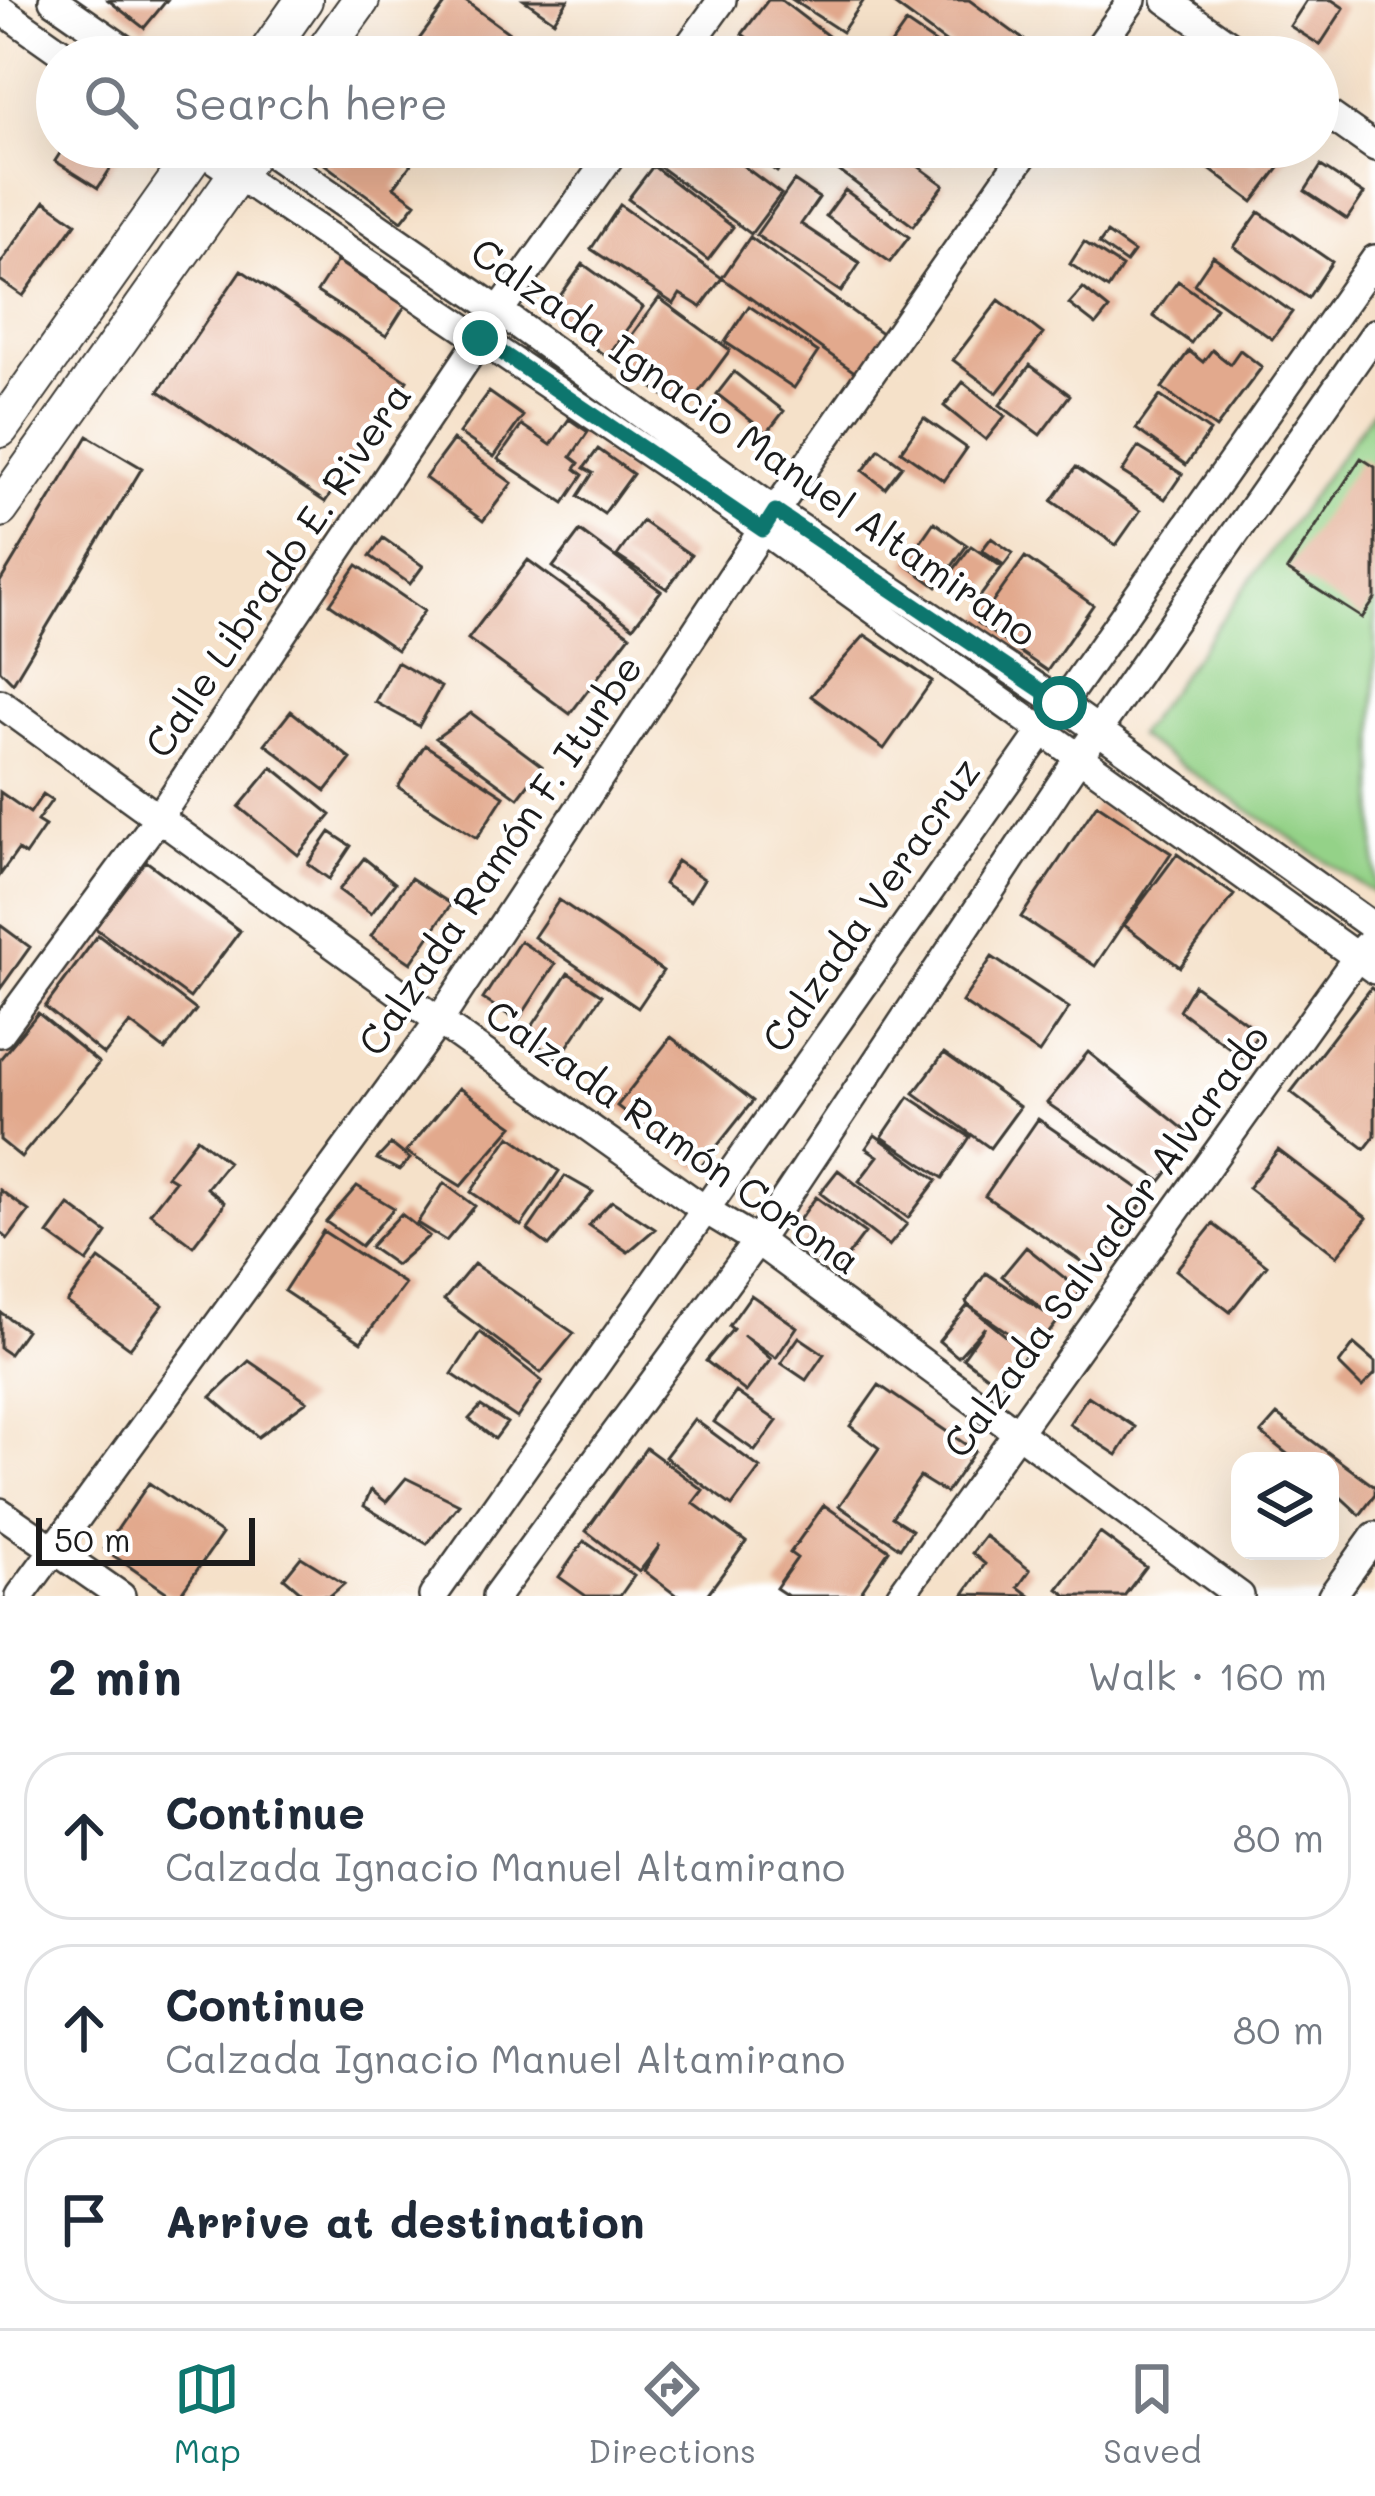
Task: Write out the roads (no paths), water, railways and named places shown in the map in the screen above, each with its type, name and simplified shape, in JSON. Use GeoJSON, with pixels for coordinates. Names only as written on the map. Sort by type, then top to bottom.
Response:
{"type":"FeatureCollection","features":[{"type":"Feature","properties":{"kind":"main road"},"geometry":{"type":"LineString","coordinates":[[279,36],[304,0]]}},
{"type":"Feature","properties":{"kind":"main road"},"geometry":{"type":"LineString","coordinates":[[335,36],[361,0]]}},
{"type":"Feature","properties":{"kind":"main road"},"geometry":{"type":"LineString","coordinates":[[0,429],[184,168]]}},
{"type":"Feature","properties":{"kind":"main road"},"geometry":{"type":"LineString","coordinates":[[0,509],[243,168]]}},
{"type":"Feature","properties":{"kind":"street"},"geometry":{"type":"LineString","coordinates":[[52,0],[104,36]]}},
{"type":"Feature","properties":{"kind":"street"},"geometry":{"type":"LineString","coordinates":[[696,36],[722,0]]}},
{"type":"Feature","properties":{"kind":"street"},"geometry":{"type":"LineString","coordinates":[[1107,36],[1132,0]]}},
{"type":"Feature","properties":{"kind":"street"},"geometry":{"type":"LineString","coordinates":[[1166,0],[1217,36]]}},
{"type":"Feature","properties":{"kind":"street"},"geometry":{"type":"LineString","coordinates":[[0,9],[38,36]]}},
{"type":"Feature","properties":{"kind":"street"},"geometry":{"type":"LineString","coordinates":[[1339,122],[1375,147]]}},
{"type":"Feature","properties":{"kind":"street","name":"Calzada Ignacio Manuel Altamirano"},"geometry":{"type":"LineString","coordinates":[[267,168],[480,338],[1060,703],[1375,930]]}},
{"type":"Feature","properties":{"kind":"street","name":"Calzada Ignacio Manuel Altamirano"},"geometry":{"type":"LineString","coordinates":[[271,168],[499,311],[1042,731],[1366,964]]}},
{"type":"Feature","properties":{"kind":"street","name":"Calle Librado E. Rivera"},"geometry":{"type":"LineString","coordinates":[[0,1033],[159,817],[480,338],[601,168]]}},
{"type":"Feature","properties":{"kind":"street","name":"Calzada Ramón F. Iturbe"},"geometry":{"type":"LineString","coordinates":[[20,1596],[439,1022],[769,521],[1014,168]]}},
{"type":"Feature","properties":{"kind":"street","name":"Calzada Veracruz"},"geometry":{"type":"LineString","coordinates":[[433,1596],[1375,259]]}},
{"type":"Feature","properties":{"kind":"street"},"geometry":{"type":"LineString","coordinates":[[496,1596],[757,1241],[1079,757],[1375,333]]}},
{"type":"Feature","properties":{"kind":"street","name":"Calzada Ramón Corona"},"geometry":{"type":"LineString","coordinates":[[0,703],[439,1022],[704,1209],[757,1241],[1240,1596]]}},
{"type":"Feature","properties":{"kind":"street","name":"Calzada Salvador Alvarado"},"geometry":{"type":"LineString","coordinates":[[899,1596],[1366,964],[1375,930]]}},
{"type":"Feature","properties":{"kind":"street"},"geometry":{"type":"LineString","coordinates":[[0,1512],[121,1596]]}},
{"type":"Feature","properties":{"kind":"street"},"geometry":{"type":"LineString","coordinates":[[1332,1596],[1375,1536]]}}]}
